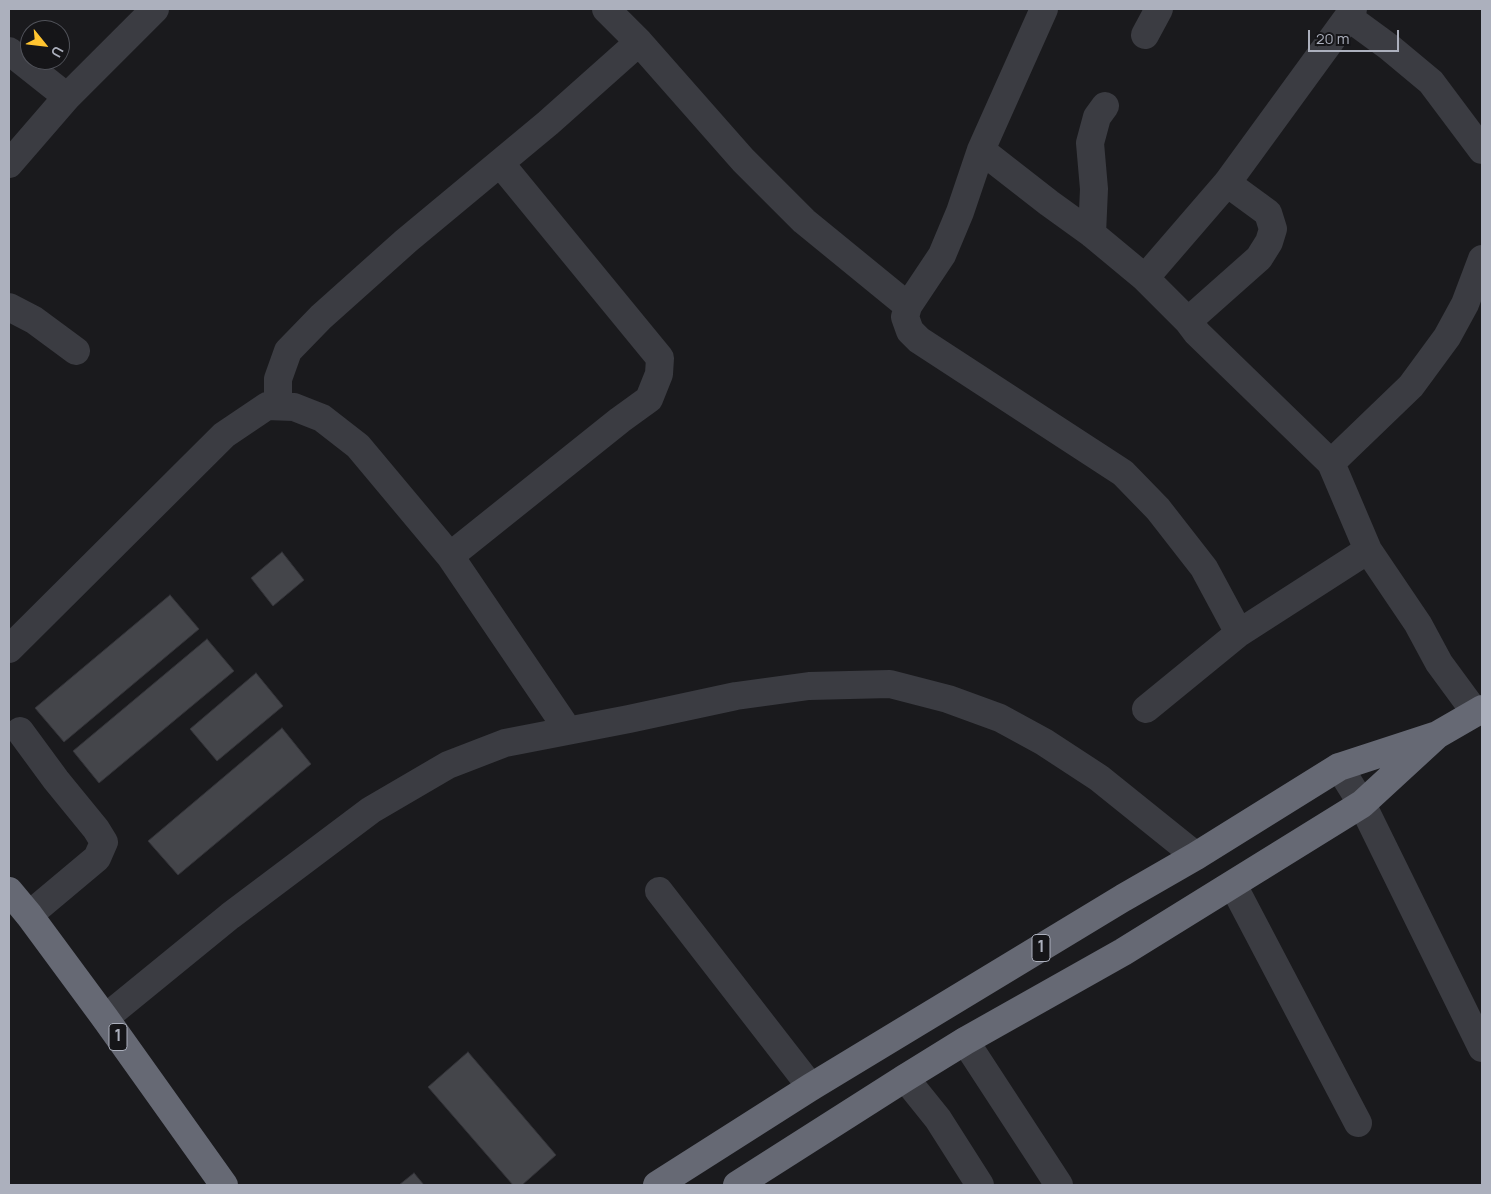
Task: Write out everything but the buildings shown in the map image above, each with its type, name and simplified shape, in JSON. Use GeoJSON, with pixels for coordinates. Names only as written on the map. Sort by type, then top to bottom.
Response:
{"type":"FeatureCollection","features":[{"type":"Feature","properties":{"kind":"highway","name":"1"},"geometry":{"type":"LineString","coordinates":[[657,1185],[811,1087],[1114,903],[1196,856],[1338,767],[1436,735],[1479,711]]}},
{"type":"Feature","properties":{"kind":"highway","name":"1"},"geometry":{"type":"LineString","coordinates":[[737,1185],[965,1041],[1124,952],[1362,804],[1436,735]]}},
{"type":"Feature","properties":{"kind":"highway","name":"1"},"geometry":{"type":"LineString","coordinates":[[9,891],[105,1018],[224,1185]]}},
{"type":"Feature","properties":{"kind":"street"},"geometry":{"type":"LineString","coordinates":[[9,164],[67,97],[155,9]]}},
{"type":"Feature","properties":{"kind":"street"},"geometry":{"type":"LineString","coordinates":[[606,9],[639,42],[743,160],[804,221],[908,306]]}},
{"type":"Feature","properties":{"kind":"street"},"geometry":{"type":"LineString","coordinates":[[1044,9],[981,150],[960,212],[942,255],[908,306],[906,316],[910,331],[919,340],[1130,480],[1158,509],[1204,568],[1238,633]]}},
{"type":"Feature","properties":{"kind":"street"},"geometry":{"type":"LineString","coordinates":[[1144,35],[1159,9]]}},
{"type":"Feature","properties":{"kind":"street"},"geometry":{"type":"LineString","coordinates":[[1145,278],[1227,183],[1350,13],[1431,82],[1482,150]]}},
{"type":"Feature","properties":{"kind":"street"},"geometry":{"type":"LineString","coordinates":[[278,406],[278,379],[288,351],[321,317],[406,241],[500,163],[639,42]]}},
{"type":"Feature","properties":{"kind":"street"},"geometry":{"type":"LineString","coordinates":[[9,51],[67,97]]}},
{"type":"Feature","properties":{"kind":"street"},"geometry":{"type":"LineString","coordinates":[[1092,234],[1094,189],[1090,143],[1097,117],[1105,106]]}},
{"type":"Feature","properties":{"kind":"street"},"geometry":{"type":"LineString","coordinates":[[981,150],[1092,234],[1145,278],[1198,333],[1331,463],[1368,550],[1418,624],[1439,663],[1479,711]]}},
{"type":"Feature","properties":{"kind":"street"},"geometry":{"type":"LineString","coordinates":[[450,556],[649,399],[659,374],[660,358],[500,163]]}},
{"type":"Feature","properties":{"kind":"street"},"geometry":{"type":"LineString","coordinates":[[1188,322],[1259,258],[1269,242],[1273,229],[1268,213],[1227,183]]}},
{"type":"Feature","properties":{"kind":"street"},"geometry":{"type":"LineString","coordinates":[[1331,463],[1411,386],[1447,337],[1464,304],[1482,259]]}},
{"type":"Feature","properties":{"kind":"street"},"geometry":{"type":"LineString","coordinates":[[9,307],[34,320],[76,351]]}},
{"type":"Feature","properties":{"kind":"street"},"geometry":{"type":"LineString","coordinates":[[9,649],[224,435],[267,406],[294,407],[322,418],[358,446],[450,556],[568,730]]}},
{"type":"Feature","properties":{"kind":"street"},"geometry":{"type":"LineString","coordinates":[[1146,709],[1238,633],[1368,550]]}},
{"type":"Feature","properties":{"kind":"street"},"geometry":{"type":"LineString","coordinates":[[105,1018],[230,916],[371,810],[448,765],[505,743],[736,696],[808,686],[890,684],[948,699],[1000,718],[1044,742],[1099,778],[1196,856]]}},
{"type":"Feature","properties":{"kind":"street"},"geometry":{"type":"LineString","coordinates":[[20,731],[104,842],[97,858],[29,915]]}},
{"type":"Feature","properties":{"kind":"street"},"geometry":{"type":"LineString","coordinates":[[1338,767],[1362,804],[1482,1048]]}},
{"type":"Feature","properties":{"kind":"street"},"geometry":{"type":"LineString","coordinates":[[1233,885],[1358,1123]]}},
{"type":"Feature","properties":{"kind":"street"},"geometry":{"type":"LineString","coordinates":[[660,892],[811,1087]]}},
{"type":"Feature","properties":{"kind":"street"},"geometry":{"type":"LineString","coordinates":[[965,1041],[1060,1185]]}},
{"type":"Feature","properties":{"kind":"street"},"geometry":{"type":"LineString","coordinates":[[905,1078],[938,1119],[980,1185]]}}]}
